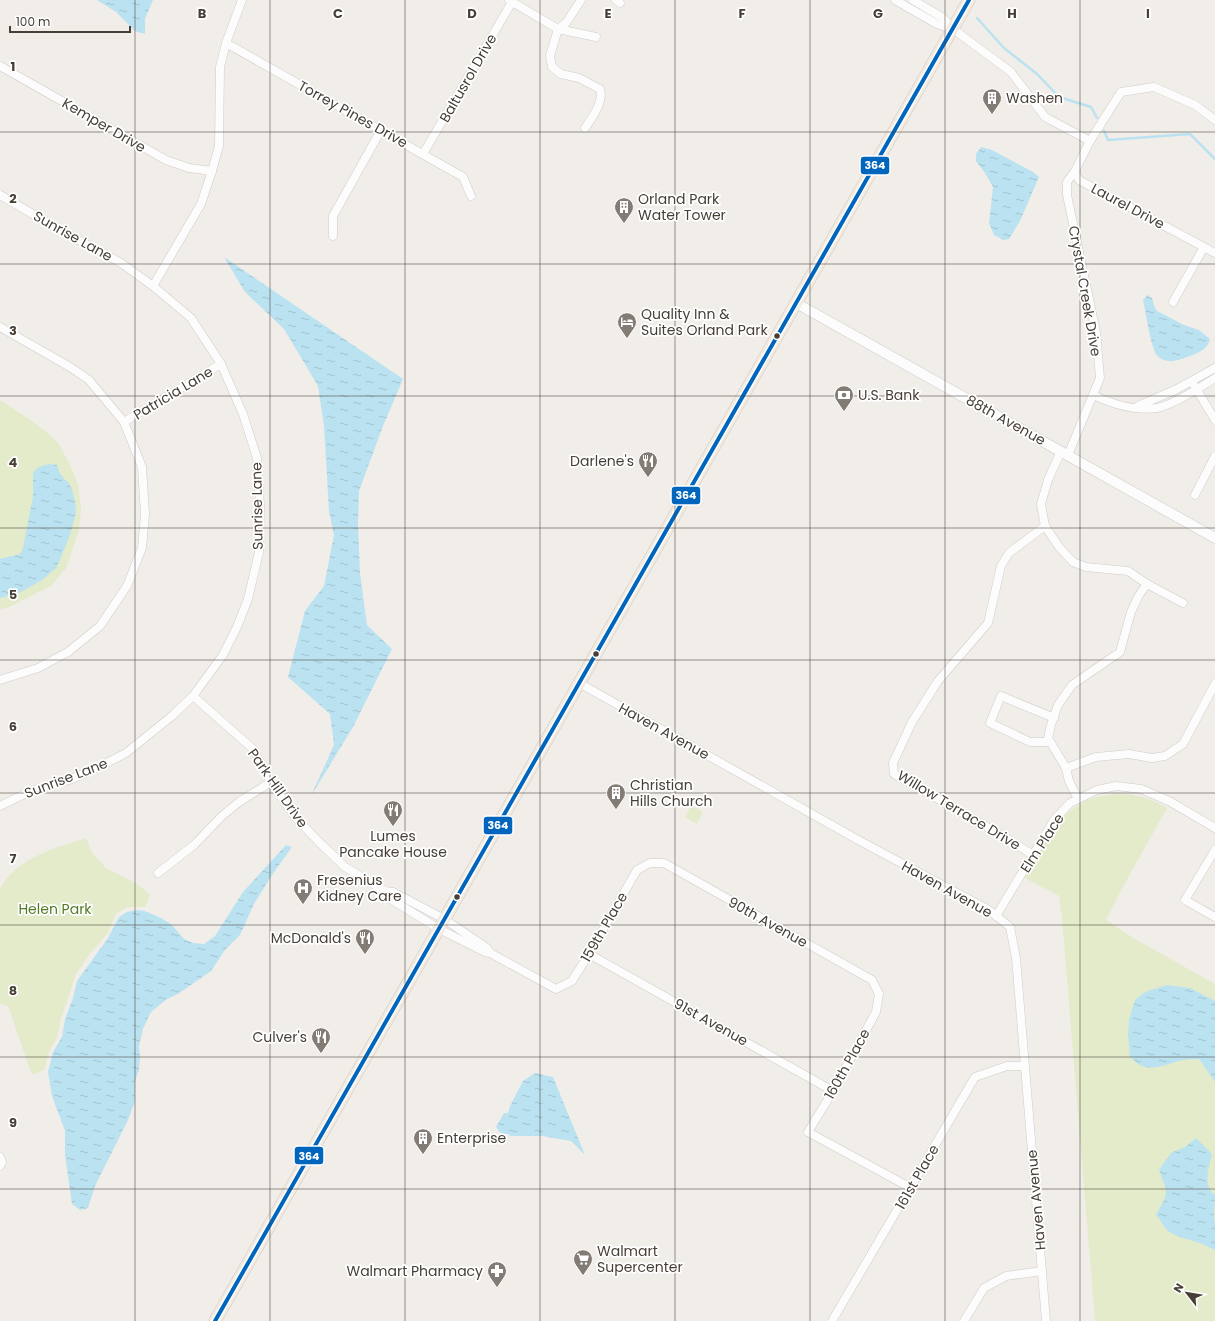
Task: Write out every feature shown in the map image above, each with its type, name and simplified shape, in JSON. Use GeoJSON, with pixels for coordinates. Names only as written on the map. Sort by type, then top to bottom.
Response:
{"type":"FeatureCollection","features":[{"type":"Feature","properties":{"kind":"main road"},"geometry":{"type":"LineString","coordinates":[[215,1321],[969,0]]}},
{"type":"Feature","properties":{"kind":"street"},"geometry":{"type":"LineString","coordinates":[[153,286],[201,204],[212,171],[219,146],[220,67],[226,43],[242,0]]}},
{"type":"Feature","properties":{"kind":"street"},"geometry":{"type":"LineString","coordinates":[[581,0],[566,23],[558,29],[550,56],[552,67],[561,74],[579,78],[600,89],[602,95],[597,108],[585,128]]}},
{"type":"Feature","properties":{"kind":"street"},"geometry":{"type":"LineString","coordinates":[[895,0],[937,24],[953,29]]}},
{"type":"Feature","properties":{"kind":"street"},"geometry":{"type":"LineString","coordinates":[[913,0],[942,18],[953,29],[1011,72],[1045,117],[1090,140]]}},
{"type":"Feature","properties":{"kind":"street"},"geometry":{"type":"LineString","coordinates":[[511,1],[558,29],[596,37]]}},
{"type":"Feature","properties":{"kind":"street","name":"Baltusrol Drive"},"geometry":{"type":"LineString","coordinates":[[423,154],[511,1]]}},
{"type":"Feature","properties":{"kind":"street","name":"Torrey Pines Drive"},"geometry":{"type":"LineString","coordinates":[[226,43],[463,177],[471,196]]}},
{"type":"Feature","properties":{"kind":"street","name":"Kemper Drive"},"geometry":{"type":"LineString","coordinates":[[0,66],[166,160],[189,168],[212,171]]}},
{"type":"Feature","properties":{"kind":"street"},"geometry":{"type":"LineString","coordinates":[[1075,171],[1090,140],[1121,92],[1154,87],[1195,105],[1215,120]]}},
{"type":"Feature","properties":{"kind":"street"},"geometry":{"type":"LineString","coordinates":[[333,236],[333,216],[381,130]]}},
{"type":"Feature","properties":{"kind":"street","name":"Laurel Drive"},"geometry":{"type":"LineString","coordinates":[[1075,171],[1079,180],[1215,253]]}},
{"type":"Feature","properties":{"kind":"street","name":"Crystal Creek Drive"},"geometry":{"type":"LineString","coordinates":[[1075,171],[1067,182],[1067,195],[1096,332],[1100,378],[1064,453],[1048,480],[1041,504],[1046,526],[1059,547],[1073,562],[1086,567],[1128,571],[1147,584],[1183,603]]}},
{"type":"Feature","properties":{"kind":"street","name":"Sunrise Lane"},"geometry":{"type":"LineString","coordinates":[[0,195],[121,263],[153,286],[191,318],[221,364],[244,414],[257,458],[260,506],[259,552],[248,599],[237,627],[223,655],[193,696],[172,716],[126,753],[70,780],[30,792],[0,806]]}},
{"type":"Feature","properties":{"kind":"street"},"geometry":{"type":"LineString","coordinates":[[1174,302],[1204,247]]}},
{"type":"Feature","properties":{"kind":"street","name":"88th Avenue"},"geometry":{"type":"LineString","coordinates":[[796,302],[1215,538]]}},
{"type":"Feature","properties":{"kind":"street"},"geometry":{"type":"LineString","coordinates":[[0,327],[70,366],[89,380],[124,422],[142,467],[145,514],[142,548],[128,586],[100,626],[68,652],[38,668],[0,680]]}},
{"type":"Feature","properties":{"kind":"street","name":"Patricia Lane"},"geometry":{"type":"LineString","coordinates":[[124,422],[221,364]]}},
{"type":"Feature","properties":{"kind":"street"},"geometry":{"type":"LineString","coordinates":[[1136,407],[1161,397],[1215,368]]}},
{"type":"Feature","properties":{"kind":"street"},"geometry":{"type":"LineString","coordinates":[[1093,395],[1122,406],[1158,408],[1171,403],[1215,378]]}},
{"type":"Feature","properties":{"kind":"street"},"geometry":{"type":"LineString","coordinates":[[1192,381],[1215,420]]}},
{"type":"Feature","properties":{"kind":"street"},"geometry":{"type":"LineString","coordinates":[[1194,495],[1215,456]]}},
{"type":"Feature","properties":{"kind":"street","name":"Willow Terrace Drive"},"geometry":{"type":"LineString","coordinates":[[1033,855],[1003,836],[894,774],[893,763],[912,722],[938,681],[988,623],[1001,566],[1009,553],[1046,526]]}},
{"type":"Feature","properties":{"kind":"street"},"geometry":{"type":"LineString","coordinates":[[1078,799],[1069,781],[1066,768],[1048,738],[1058,705],[1072,685],[1120,652],[1132,612],[1139,595],[1147,584]]}},
{"type":"Feature","properties":{"kind":"street","name":"Haven Avenue"},"geometry":{"type":"LineString","coordinates":[[579,683],[853,837],[989,910],[1010,927],[1016,958],[1046,1321]]}},
{"type":"Feature","properties":{"kind":"street"},"geometry":{"type":"LineString","coordinates":[[1066,768],[1096,757],[1129,754],[1152,758],[1165,756],[1182,744],[1215,684]]}},
{"type":"Feature","properties":{"kind":"street","name":"Park Hill Drive"},"geometry":{"type":"LineString","coordinates":[[193,696],[253,749],[271,782],[295,817],[345,867],[385,891],[393,892],[441,924]]}},
{"type":"Feature","properties":{"kind":"street"},"geometry":{"type":"LineString","coordinates":[[1050,742],[1030,742],[990,723],[1001,696],[1054,718]]}},
{"type":"Feature","properties":{"kind":"street"},"geometry":{"type":"LineString","coordinates":[[158,873],[194,845],[222,816],[271,782]]}},
{"type":"Feature","properties":{"kind":"street","name":"Elm Place"},"geometry":{"type":"LineString","coordinates":[[996,916],[1054,820],[1070,803],[1097,790],[1116,786],[1141,789],[1169,801],[1215,828]]}},
{"type":"Feature","properties":{"kind":"street"},"geometry":{"type":"LineString","coordinates":[[1215,850],[1185,900],[1215,917]]}},
{"type":"Feature","properties":{"kind":"street","name":"159th Place"},"geometry":{"type":"LineString","coordinates":[[490,953],[556,989],[572,981],[637,870],[650,862]]}},
{"type":"Feature","properties":{"kind":"street","name":"90th Avenue"},"geometry":{"type":"LineString","coordinates":[[650,862],[664,863],[872,980],[879,994]]}},
{"type":"Feature","properties":{"kind":"street","name":"Park Hill Drive"},"geometry":{"type":"LineString","coordinates":[[385,891],[389,898],[441,924]]}},
{"type":"Feature","properties":{"kind":"street"},"geometry":{"type":"LineString","coordinates":[[441,924],[487,948],[490,953]]}},
{"type":"Feature","properties":{"kind":"street"},"geometry":{"type":"LineString","coordinates":[[441,924],[484,952],[490,953]]}},
{"type":"Feature","properties":{"kind":"street","name":"91st Avenue"},"geometry":{"type":"LineString","coordinates":[[589,954],[833,1091]]}},
{"type":"Feature","properties":{"kind":"street","name":"160th Place"},"geometry":{"type":"LineString","coordinates":[[879,994],[876,1012],[833,1091],[808,1132],[911,1188]]}},
{"type":"Feature","properties":{"kind":"street","name":"161st Place"},"geometry":{"type":"LineString","coordinates":[[832,1321],[975,1077],[1007,1066],[1025,1066]]}},
{"type":"Feature","properties":{"kind":"street"},"geometry":{"type":"LineString","coordinates":[[0,1157],[2,1162],[0,1166]]}},
{"type":"Feature","properties":{"kind":"street"},"geometry":{"type":"LineString","coordinates":[[964,1321],[984,1288],[1006,1276],[1042,1271]]}},
{"type":"Feature","properties":{"kind":"green space"},"geometry":{"type":"Polygon","coordinates":[[[0,400],[48,433],[59,444],[78,484],[81,509],[79,530],[66,568],[51,586],[7,608],[0,609],[0,400]]]}},
{"type":"Feature","properties":{"kind":"green space"},"geometry":{"type":"Polygon","coordinates":[[[1117,794],[1143,797],[1155,801],[1167,808],[1106,920],[1135,939],[1215,984],[1215,1321],[1095,1321],[1059,896],[1025,878],[1044,843],[1060,821],[1069,812],[1092,798],[1117,794]]]}},
{"type":"Feature","properties":{"kind":"green space"},"geometry":{"type":"Polygon","coordinates":[[[691,805],[703,812],[697,824],[685,817],[691,805]]]}},
{"type":"Feature","properties":{"kind":"green space","name":"Helen Park"},"geometry":{"type":"Polygon","coordinates":[[[86,838],[92,853],[106,868],[134,882],[150,894],[145,907],[127,907],[116,914],[107,934],[89,955],[76,974],[61,1019],[57,1038],[49,1052],[44,1070],[32,1075],[8,1006],[0,1004],[0,889],[7,878],[26,862],[49,850],[86,838]]]}},
{"type":"Feature","properties":{"kind":"water"},"geometry":{"type":"Polygon","coordinates":[[[97,0],[153,0],[145,19],[145,34],[135,31],[116,12],[97,0]]]}},
{"type":"Feature","properties":{"kind":"water"},"geometry":{"type":"Polygon","coordinates":[[[981,147],[992,150],[1033,172],[1039,177],[1020,221],[1009,239],[1003,240],[994,235],[989,223],[993,187],[976,161],[976,154],[981,147]]]}},
{"type":"Feature","properties":{"kind":"water"},"geometry":{"type":"Polygon","coordinates":[[[224,257],[403,379],[383,426],[359,491],[358,523],[360,573],[367,625],[392,649],[353,727],[311,796],[334,745],[330,714],[288,677],[305,611],[324,586],[334,535],[329,511],[324,426],[318,386],[284,329],[245,292],[224,257]]]}},
{"type":"Feature","properties":{"kind":"water"},"geometry":{"type":"Polygon","coordinates":[[[1147,295],[1152,298],[1157,311],[1184,325],[1199,330],[1210,339],[1207,345],[1196,353],[1177,360],[1167,361],[1159,357],[1154,349],[1148,328],[1143,300],[1147,295]]]}},
{"type":"Feature","properties":{"kind":"water"},"geometry":{"type":"Polygon","coordinates":[[[52,464],[57,465],[59,472],[68,482],[75,501],[76,513],[70,535],[56,568],[42,580],[19,593],[0,598],[0,559],[20,554],[23,548],[33,496],[33,473],[37,468],[52,464]]]}},
{"type":"Feature","properties":{"kind":"water"},"geometry":{"type":"Polygon","coordinates":[[[286,845],[292,847],[254,904],[240,935],[225,950],[211,971],[178,994],[167,999],[151,1012],[143,1029],[139,1046],[140,1057],[139,1070],[135,1081],[135,1101],[128,1120],[95,1186],[88,1208],[80,1210],[72,1204],[65,1155],[65,1131],[52,1096],[48,1072],[53,1052],[62,1037],[65,1019],[73,998],[77,981],[108,938],[119,917],[127,912],[137,910],[145,911],[172,925],[184,939],[193,943],[204,944],[215,936],[243,892],[286,845]]]}},
{"type":"Feature","properties":{"kind":"water"},"geometry":{"type":"Polygon","coordinates":[[[1167,985],[1190,988],[1215,1001],[1215,1082],[1199,1059],[1183,1060],[1151,1068],[1140,1065],[1130,1057],[1128,1034],[1129,1020],[1135,1000],[1145,992],[1167,985]]]}},
{"type":"Feature","properties":{"kind":"water"},"geometry":{"type":"Polygon","coordinates":[[[535,1073],[553,1077],[585,1155],[571,1141],[542,1136],[510,1136],[508,1134],[501,1134],[496,1127],[504,1113],[508,1113],[523,1081],[535,1073]]]}},
{"type":"Feature","properties":{"kind":"water"},"geometry":{"type":"Polygon","coordinates":[[[1196,1138],[1212,1154],[1208,1170],[1208,1181],[1211,1191],[1215,1195],[1215,1250],[1170,1232],[1156,1215],[1165,1198],[1166,1189],[1159,1170],[1171,1153],[1185,1147],[1196,1138]]]}},
{"type":"Feature","properties":{"kind":"waterway"},"geometry":{"type":"LineString","coordinates":[[977,18],[1004,48],[1037,74],[1059,97],[1091,107],[1097,118]]}},
{"type":"Feature","properties":{"kind":"waterway"},"geometry":{"type":"LineString","coordinates":[[1104,131],[1108,140],[1190,134],[1215,159]]}},
{"type":"Feature","properties":{"kind":"transit line","name":"364"},"geometry":{"type":"LineString","coordinates":[[215,1321],[969,0]]}},
{"type":"Feature","properties":{"kind":"place","name":"Washen"},"geometry":{"type":"Point","coordinates":[992,115]}},
{"type":"Feature","properties":{"kind":"place","name":"Orland Park Water Tower"},"geometry":{"type":"Point","coordinates":[624,224]}},
{"type":"Feature","properties":{"kind":"place","name":"Quality Inn & Suites Orland Park"},"geometry":{"type":"Point","coordinates":[627,339]}},
{"type":"Feature","properties":{"kind":"place","name":"U.S. Bank"},"geometry":{"type":"Point","coordinates":[844,412]}},
{"type":"Feature","properties":{"kind":"place","name":"Darlene's"},"geometry":{"type":"Point","coordinates":[648,478]}},
{"type":"Feature","properties":{"kind":"place","name":"Christian Hills Church"},"geometry":{"type":"Point","coordinates":[616,810]}},
{"type":"Feature","properties":{"kind":"place","name":"Lumes Pancake House"},"geometry":{"type":"Point","coordinates":[393,827]}},
{"type":"Feature","properties":{"kind":"place","name":"Fresenius Kidney Care"},"geometry":{"type":"Point","coordinates":[303,905]}},
{"type":"Feature","properties":{"kind":"place","name":"McDonald's"},"geometry":{"type":"Point","coordinates":[365,955]}},
{"type":"Feature","properties":{"kind":"place","name":"Culver's"},"geometry":{"type":"Point","coordinates":[321,1054]}},
{"type":"Feature","properties":{"kind":"place","name":"Enterprise"},"geometry":{"type":"Point","coordinates":[423,1155]}},
{"type":"Feature","properties":{"kind":"place","name":"Walmart Supercenter"},"geometry":{"type":"Point","coordinates":[583,1276]}},
{"type":"Feature","properties":{"kind":"place","name":"Walmart Pharmacy"},"geometry":{"type":"Point","coordinates":[497,1288]}}]}
